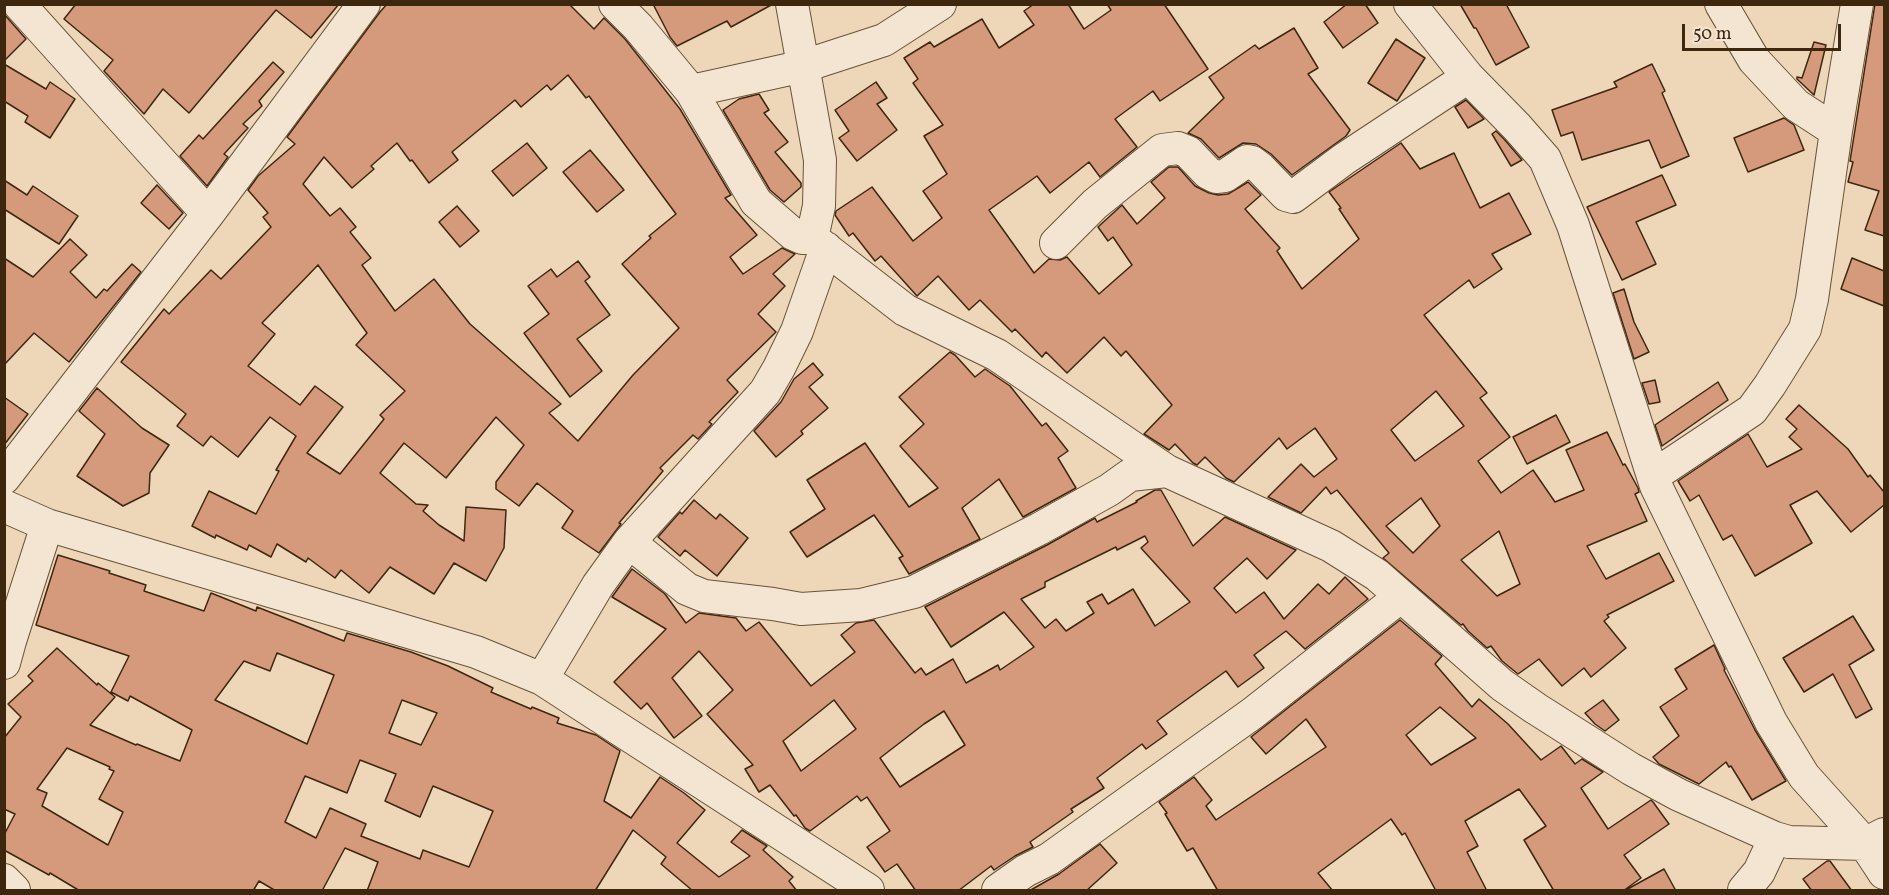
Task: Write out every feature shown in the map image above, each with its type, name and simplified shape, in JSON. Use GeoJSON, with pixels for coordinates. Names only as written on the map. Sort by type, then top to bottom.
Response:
{"type":"FeatureCollection","features":[{"type":"Feature","properties":{"kind":"street"},"geometry":{"type":"LineString","coordinates":[[19,4],[208,214]]}},
{"type":"Feature","properties":{"kind":"street"},"geometry":{"type":"LineString","coordinates":[[4,478],[208,214],[364,4]]}},
{"type":"Feature","properties":{"kind":"street"},"geometry":{"type":"LineString","coordinates":[[615,4],[638,27],[691,91],[756,202],[793,234],[819,243],[905,309],[997,355],[1167,471],[1331,546],[1377,575],[1502,685],[1641,774],[1679,795],[1790,842],[1875,839]]}},
{"type":"Feature","properties":{"kind":"street"},"geometry":{"type":"LineString","coordinates":[[542,679],[598,585],[629,542],[765,392],[797,331],[819,243],[820,160],[792,4]]}},
{"type":"Feature","properties":{"kind":"street"},"geometry":{"type":"LineString","coordinates":[[691,91],[804,66],[884,40],[940,4]]}},
{"type":"Feature","properties":{"kind":"street"},"geometry":{"type":"LineString","coordinates":[[1410,4],[1468,77],[1545,159],[1573,225],[1656,486],[1771,722],[1804,776],[1875,839],[1884,873]]}},
{"type":"Feature","properties":{"kind":"street"},"geometry":{"type":"LineString","coordinates":[[1721,4],[1754,60],[1796,105],[1836,131]]}},
{"type":"Feature","properties":{"kind":"street"},"geometry":{"type":"LineString","coordinates":[[1653,476],[1752,410],[1805,329],[1812,299],[1857,4]]}},
{"type":"Feature","properties":{"kind":"street"},"geometry":{"type":"LineString","coordinates":[[1056,243],[1095,204],[1162,150],[1178,148],[1188,152],[1208,173],[1216,177],[1225,176],[1248,162],[1252,162],[1286,195],[1293,197],[1344,159],[1468,77]]}},
{"type":"Feature","properties":{"kind":"street"},"geometry":{"type":"LineString","coordinates":[[629,542],[687,589],[704,596],[801,609],[861,604],[914,592],[1039,529],[1109,490],[1130,475],[1167,471]]}},
{"type":"Feature","properties":{"kind":"street"},"geometry":{"type":"LineString","coordinates":[[4,506],[47,525],[476,652],[542,679],[868,891]]}},
{"type":"Feature","properties":{"kind":"street"},"geometry":{"type":"LineString","coordinates":[[4,663],[47,525]]}},
{"type":"Feature","properties":{"kind":"street"},"geometry":{"type":"LineString","coordinates":[[998,891],[1025,871],[1048,859],[1253,713],[1401,597]]}},
{"type":"Feature","properties":{"kind":"street"},"geometry":{"type":"LineString","coordinates":[[1744,891],[1760,873],[1775,837]]}},
{"type":"Feature","properties":{"kind":"street"},"geometry":{"type":"LineString","coordinates":[[4,880],[14,891]]}},
{"type":"Feature","properties":{"kind":"building"},"geometry":{"type":"Polygon","coordinates":[[[76,4],[339,4],[311,38],[276,10],[189,113],[163,89],[144,114],[104,71],[113,60],[64,19],[76,4]]]}},
{"type":"Feature","properties":{"kind":"building"},"geometry":{"type":"Polygon","coordinates":[[[387,4],[569,4],[594,29],[604,18],[625,39],[680,109],[731,195],[725,198],[757,235],[730,257],[743,274],[782,248],[795,254],[773,274],[785,286],[758,314],[776,332],[727,380],[738,392],[709,422],[712,424],[698,439],[693,435],[660,468],[663,471],[619,523],[621,524],[599,553],[562,528],[573,511],[537,483],[519,506],[496,489],[496,482],[524,445],[496,417],[446,478],[404,443],[380,473],[416,504],[428,505],[423,511],[439,525],[464,541],[466,507],[506,510],[504,548],[486,581],[454,563],[434,594],[390,567],[369,593],[341,570],[335,578],[308,558],[306,562],[277,544],[271,557],[249,545],[247,550],[192,526],[209,491],[256,514],[279,471],[276,470],[296,436],[270,417],[238,457],[211,436],[203,446],[177,426],[186,414],[121,362],[164,309],[169,314],[211,270],[221,279],[271,227],[263,217],[268,213],[248,190],[258,176],[295,144],[287,137],[387,4]],[[568,75],[551,90],[547,85],[521,107],[515,100],[452,152],[458,160],[429,183],[397,143],[371,166],[374,169],[352,188],[324,157],[303,184],[330,216],[340,208],[356,227],[350,232],[371,258],[362,265],[395,311],[434,279],[470,324],[561,404],[549,413],[578,441],[633,375],[679,328],[622,264],[651,238],[649,236],[676,214],[589,96],[586,98],[568,75]],[[318,265],[262,323],[275,334],[248,366],[300,405],[315,386],[343,407],[307,453],[340,474],[384,419],[380,415],[405,391],[356,345],[367,333],[318,265]]]}},
{"type":"Feature","properties":{"kind":"building"},"geometry":{"type":"Polygon","coordinates":[[[653,4],[773,4],[731,27],[727,21],[677,46],[653,4]]]}},
{"type":"Feature","properties":{"kind":"building"},"geometry":{"type":"Polygon","coordinates":[[[1034,4],[1068,4],[1084,29],[1111,10],[1107,4],[1164,4],[1208,69],[1160,101],[1153,91],[1115,119],[1137,147],[1100,177],[1089,162],[1050,193],[1037,176],[989,210],[1034,273],[1049,259],[1060,260],[1067,257],[1099,294],[1132,265],[1113,237],[1108,241],[1098,227],[1122,205],[1137,224],[1165,198],[1151,182],[1169,167],[1178,167],[1195,186],[1218,195],[1228,194],[1248,182],[1261,195],[1245,209],[1280,248],[1277,251],[1302,289],[1359,239],[1329,192],[1401,143],[1420,169],[1454,153],[1480,208],[1509,193],[1531,234],[1492,254],[1502,269],[1474,288],[1469,280],[1424,315],[1487,393],[1480,398],[1510,437],[1478,461],[1501,493],[1533,470],[1555,502],[1584,490],[1566,450],[1607,432],[1623,465],[1625,464],[1638,488],[1639,492],[1635,494],[1647,521],[1587,546],[1606,579],[1659,553],[1674,581],[1607,615],[1609,617],[1604,621],[1626,648],[1591,677],[1584,668],[1562,686],[1539,659],[1518,674],[1502,661],[1491,646],[1487,648],[1463,624],[1461,625],[1383,558],[1389,553],[1337,490],[1331,494],[1326,487],[1301,513],[1268,497],[1301,464],[1314,477],[1337,459],[1315,428],[1287,449],[1279,438],[1234,482],[1226,478],[1205,457],[1197,465],[1175,444],[1169,450],[1144,434],[1172,405],[1126,351],[1121,356],[1104,337],[1067,373],[1046,352],[1042,357],[1015,329],[1012,332],[980,300],[969,310],[938,276],[917,296],[881,256],[875,261],[853,233],[849,236],[835,215],[836,211],[872,187],[913,241],[942,218],[923,191],[947,174],[924,136],[943,125],[913,83],[918,79],[904,58],[930,42],[934,47],[982,19],[999,48],[1034,25],[1024,11],[1034,4]],[[1436,391],[1391,430],[1415,461],[1464,426],[1436,391]],[[1421,498],[1386,526],[1413,553],[1440,526],[1421,498]],[[1499,531],[1461,560],[1497,596],[1520,584],[1499,531]]]}},
{"type":"Feature","properties":{"kind":"building"},"geometry":{"type":"Polygon","coordinates":[[[1347,4],[1365,4],[1378,23],[1343,48],[1324,22],[1347,4]]]}},
{"type":"Feature","properties":{"kind":"building"},"geometry":{"type":"Polygon","coordinates":[[[1460,4],[1506,4],[1529,47],[1496,65],[1460,4]]]}},
{"type":"Feature","properties":{"kind":"building"},"geometry":{"type":"Polygon","coordinates":[[[1875,4],[1884,4],[1884,236],[1865,230],[1879,191],[1848,182],[1853,162],[1850,161],[1875,4]]]}},
{"type":"Feature","properties":{"kind":"building"},"geometry":{"type":"Polygon","coordinates":[[[4,14],[26,39],[4,61],[4,14]]]}},
{"type":"Feature","properties":{"kind":"building"},"geometry":{"type":"Polygon","coordinates":[[[1294,28],[1318,68],[1308,74],[1350,130],[1346,136],[1292,175],[1271,154],[1256,144],[1243,143],[1219,158],[1201,139],[1188,133],[1224,98],[1209,77],[1255,45],[1259,49],[1294,28]]]}},
{"type":"Feature","properties":{"kind":"building"},"geometry":{"type":"Polygon","coordinates":[[[1396,39],[1425,58],[1397,101],[1368,83],[1396,39]]]}},
{"type":"Feature","properties":{"kind":"building"},"geometry":{"type":"Polygon","coordinates":[[[1814,42],[1826,45],[1814,95],[1797,77],[1802,78],[1814,42]]]}},
{"type":"Feature","properties":{"kind":"building"},"geometry":{"type":"Polygon","coordinates":[[[273,62],[284,72],[259,101],[262,106],[243,124],[248,128],[224,154],[228,157],[207,186],[180,156],[199,135],[203,139],[273,62]]]}},
{"type":"Feature","properties":{"kind":"building"},"geometry":{"type":"Polygon","coordinates":[[[4,64],[46,89],[50,82],[75,99],[50,138],[25,122],[28,116],[4,101],[4,64]]]}},
{"type":"Feature","properties":{"kind":"building"},"geometry":{"type":"Polygon","coordinates":[[[1652,64],[1665,91],[1662,93],[1689,156],[1661,168],[1649,140],[1582,160],[1573,132],[1561,136],[1552,110],[1617,87],[1614,82],[1652,64]]]}},
{"type":"Feature","properties":{"kind":"building"},"geometry":{"type":"Polygon","coordinates":[[[876,82],[887,98],[877,104],[897,130],[857,161],[839,138],[849,131],[835,110],[876,82]]]}},
{"type":"Feature","properties":{"kind":"building"},"geometry":{"type":"Polygon","coordinates":[[[759,94],[769,110],[764,113],[788,142],[775,152],[801,183],[801,187],[784,202],[770,190],[723,110],[739,99],[759,94]]]}},
{"type":"Feature","properties":{"kind":"building"},"geometry":{"type":"Polygon","coordinates":[[[1466,100],[1484,119],[1468,128],[1455,107],[1466,100]]]}},
{"type":"Feature","properties":{"kind":"building"},"geometry":{"type":"Polygon","coordinates":[[[1784,118],[1794,125],[1804,150],[1748,172],[1734,138],[1784,118]]]}},
{"type":"Feature","properties":{"kind":"building"},"geometry":{"type":"Polygon","coordinates":[[[1496,131],[1522,160],[1511,166],[1492,134],[1496,131]]]}},
{"type":"Feature","properties":{"kind":"building"},"geometry":{"type":"Polygon","coordinates":[[[527,143],[547,168],[513,196],[492,171],[527,143]]]}},
{"type":"Feature","properties":{"kind":"building"},"geometry":{"type":"Polygon","coordinates":[[[590,150],[624,190],[597,212],[563,172],[590,150]]]}},
{"type":"Feature","properties":{"kind":"building"},"geometry":{"type":"Polygon","coordinates":[[[1662,175],[1676,205],[1636,222],[1656,264],[1622,280],[1587,207],[1662,175]]]}},
{"type":"Feature","properties":{"kind":"building"},"geometry":{"type":"Polygon","coordinates":[[[4,180],[27,195],[33,186],[78,216],[59,244],[4,209],[4,180]]]}},
{"type":"Feature","properties":{"kind":"building"},"geometry":{"type":"Polygon","coordinates":[[[157,185],[183,213],[169,229],[141,203],[157,185]]]}},
{"type":"Feature","properties":{"kind":"building"},"geometry":{"type":"Polygon","coordinates":[[[457,206],[479,231],[460,247],[439,222],[457,206]]]}},
{"type":"Feature","properties":{"kind":"building"},"geometry":{"type":"Polygon","coordinates":[[[70,239],[87,255],[70,272],[96,298],[104,289],[107,291],[132,264],[141,272],[69,362],[34,333],[4,365],[4,258],[33,277],[70,239]]]}},
{"type":"Feature","properties":{"kind":"building"},"geometry":{"type":"Polygon","coordinates":[[[1852,258],[1884,271],[1884,306],[1841,289],[1852,258]]]}},
{"type":"Feature","properties":{"kind":"building"},"geometry":{"type":"Polygon","coordinates":[[[578,261],[590,277],[585,281],[610,315],[577,339],[602,371],[570,397],[524,333],[549,314],[528,286],[551,269],[557,277],[578,261]]]}},
{"type":"Feature","properties":{"kind":"building"},"geometry":{"type":"Polygon","coordinates":[[[1624,289],[1634,322],[1649,352],[1634,359],[1613,293],[1624,289]]]}},
{"type":"Feature","properties":{"kind":"building"},"geometry":{"type":"Polygon","coordinates":[[[950,352],[975,377],[985,369],[1010,386],[1042,426],[1046,423],[1068,451],[1058,458],[1076,488],[1023,517],[999,479],[962,508],[980,539],[909,574],[899,558],[903,556],[874,515],[807,557],[790,532],[825,509],[807,480],[865,443],[909,507],[938,488],[900,446],[924,424],[899,397],[950,352]]]}},
{"type":"Feature","properties":{"kind":"building"},"geometry":{"type":"Polygon","coordinates":[[[813,363],[823,375],[809,387],[828,408],[776,457],[754,431],[781,402],[794,379],[813,363]]]}},
{"type":"Feature","properties":{"kind":"building"},"geometry":{"type":"Polygon","coordinates":[[[1655,380],[1660,402],[1649,404],[1642,383],[1655,380]]]}},
{"type":"Feature","properties":{"kind":"building"},"geometry":{"type":"Polygon","coordinates":[[[1718,382],[1728,400],[1662,446],[1655,425],[1718,382]]]}},
{"type":"Feature","properties":{"kind":"building"},"geometry":{"type":"Polygon","coordinates":[[[97,388],[142,428],[169,445],[150,473],[149,493],[123,506],[77,476],[105,434],[79,411],[97,388]]]}},
{"type":"Feature","properties":{"kind":"building"},"geometry":{"type":"Polygon","coordinates":[[[4,397],[28,414],[4,445],[4,397]]]}},
{"type":"Feature","properties":{"kind":"building"},"geometry":{"type":"Polygon","coordinates":[[[1799,405],[1848,449],[1868,477],[1870,475],[1884,492],[1884,505],[1851,532],[1817,491],[1790,505],[1812,543],[1755,576],[1732,535],[1723,540],[1699,495],[1690,501],[1678,481],[1748,434],[1767,467],[1802,449],[1789,437],[1797,429],[1786,419],[1799,405]]]}},
{"type":"Feature","properties":{"kind":"building"},"geometry":{"type":"Polygon","coordinates":[[[1556,415],[1570,442],[1527,464],[1513,437],[1556,415]]]}},
{"type":"Feature","properties":{"kind":"building"},"geometry":{"type":"Polygon","coordinates":[[[1155,490],[1161,490],[1193,546],[1225,517],[1296,550],[1267,579],[1247,558],[1214,588],[1236,613],[1264,592],[1284,619],[1318,584],[1329,594],[1345,577],[1368,599],[1305,649],[1286,631],[1254,655],[1264,668],[1238,687],[1226,671],[1157,721],[1167,734],[1146,749],[1142,744],[1097,778],[1104,788],[1071,809],[1073,812],[1030,842],[1033,847],[994,870],[991,866],[958,891],[916,891],[897,864],[885,872],[867,847],[890,831],[867,797],[861,801],[857,796],[810,831],[796,815],[794,816],[770,785],[759,792],[745,769],[753,765],[707,714],[733,690],[699,651],[672,678],[702,716],[674,738],[647,703],[641,709],[614,682],[666,629],[612,597],[632,569],[665,594],[686,623],[699,613],[736,618],[746,631],[759,622],[811,686],[855,652],[841,635],[856,623],[874,620],[915,673],[921,668],[926,675],[953,659],[966,683],[998,665],[1000,670],[1034,647],[1004,612],[951,647],[925,607],[1095,518],[1097,522],[1155,490]],[[1145,536],[1117,550],[1116,547],[1045,582],[1045,587],[1021,599],[1045,628],[1056,619],[1066,631],[1094,613],[1087,602],[1102,594],[1108,604],[1133,589],[1155,626],[1190,602],[1141,548],[1148,542],[1145,536]],[[834,700],[783,741],[801,771],[856,729],[834,700]],[[944,711],[880,758],[900,787],[965,745],[944,711]]]}},
{"type":"Feature","properties":{"kind":"building"},"geometry":{"type":"Polygon","coordinates":[[[694,500],[716,519],[720,514],[748,538],[717,576],[685,550],[680,556],[658,537],[694,500]]]}},
{"type":"Feature","properties":{"kind":"building"},"geometry":{"type":"Polygon","coordinates":[[[58,555],[110,571],[109,573],[146,585],[144,591],[204,611],[211,593],[256,611],[257,607],[344,641],[347,633],[411,652],[448,666],[493,688],[491,692],[559,718],[557,723],[596,735],[620,751],[604,801],[631,818],[660,777],[684,793],[705,810],[677,843],[719,877],[750,856],[731,842],[742,830],[767,846],[763,850],[793,877],[789,881],[797,891],[693,891],[661,864],[666,857],[633,830],[595,891],[367,891],[378,862],[345,848],[322,891],[276,891],[259,881],[253,891],[80,891],[4,850],[4,835],[15,814],[4,809],[4,738],[21,717],[8,704],[33,681],[28,676],[57,648],[97,685],[98,683],[115,697],[90,725],[180,761],[192,730],[130,696],[128,701],[111,692],[129,656],[36,625],[58,555]],[[277,653],[270,671],[244,661],[215,700],[307,744],[334,675],[277,653]],[[402,700],[389,733],[421,745],[437,713],[402,700]],[[67,748],[37,789],[47,793],[42,806],[108,845],[123,812],[99,799],[114,771],[109,769],[110,767],[67,748]],[[360,760],[347,793],[305,776],[285,822],[316,838],[330,808],[366,824],[361,836],[420,859],[423,850],[469,867],[493,811],[433,786],[420,817],[385,801],[396,774],[360,760]]]}},
{"type":"Feature","properties":{"kind":"building"},"geometry":{"type":"Polygon","coordinates":[[[1853,616],[1874,650],[1849,665],[1872,709],[1856,718],[1833,674],[1804,692],[1783,658],[1853,616]]]}},
{"type":"Feature","properties":{"kind":"building"},"geometry":{"type":"Polygon","coordinates":[[[1400,620],[1442,656],[1435,664],[1472,707],[1479,699],[1508,724],[1541,760],[1561,746],[1575,764],[1582,759],[1603,772],[1581,788],[1608,829],[1651,800],[1669,824],[1624,855],[1641,878],[1623,891],[1554,891],[1524,840],[1546,826],[1519,789],[1465,821],[1478,846],[1467,852],[1487,891],[1436,891],[1405,833],[1402,835],[1391,819],[1318,873],[1333,891],[1218,891],[1193,848],[1187,851],[1159,802],[1194,777],[1212,800],[1206,806],[1216,820],[1326,747],[1306,719],[1266,754],[1251,737],[1400,620]],[[1440,707],[1406,735],[1431,765],[1476,738],[1440,707]]]}},
{"type":"Feature","properties":{"kind":"building"},"geometry":{"type":"Polygon","coordinates":[[[1714,645],[1724,670],[1755,730],[1786,781],[1752,800],[1731,766],[1729,767],[1726,762],[1699,784],[1659,764],[1653,757],[1679,736],[1660,707],[1687,689],[1675,669],[1714,645]]]}},
{"type":"Feature","properties":{"kind":"building"},"geometry":{"type":"Polygon","coordinates":[[[1603,700],[1619,720],[1605,731],[1585,713],[1603,700]]]}},
{"type":"Feature","properties":{"kind":"building"},"geometry":{"type":"Polygon","coordinates":[[[1100,844],[1117,863],[1086,891],[1029,891],[1059,874],[1100,844]]]}},
{"type":"Feature","properties":{"kind":"building"},"geometry":{"type":"Polygon","coordinates":[[[1830,861],[1852,891],[1812,891],[1803,879],[1830,861]]]}},
{"type":"Feature","properties":{"kind":"building"},"geometry":{"type":"Polygon","coordinates":[[[1664,869],[1676,891],[1624,891],[1664,869]]]}}]}
